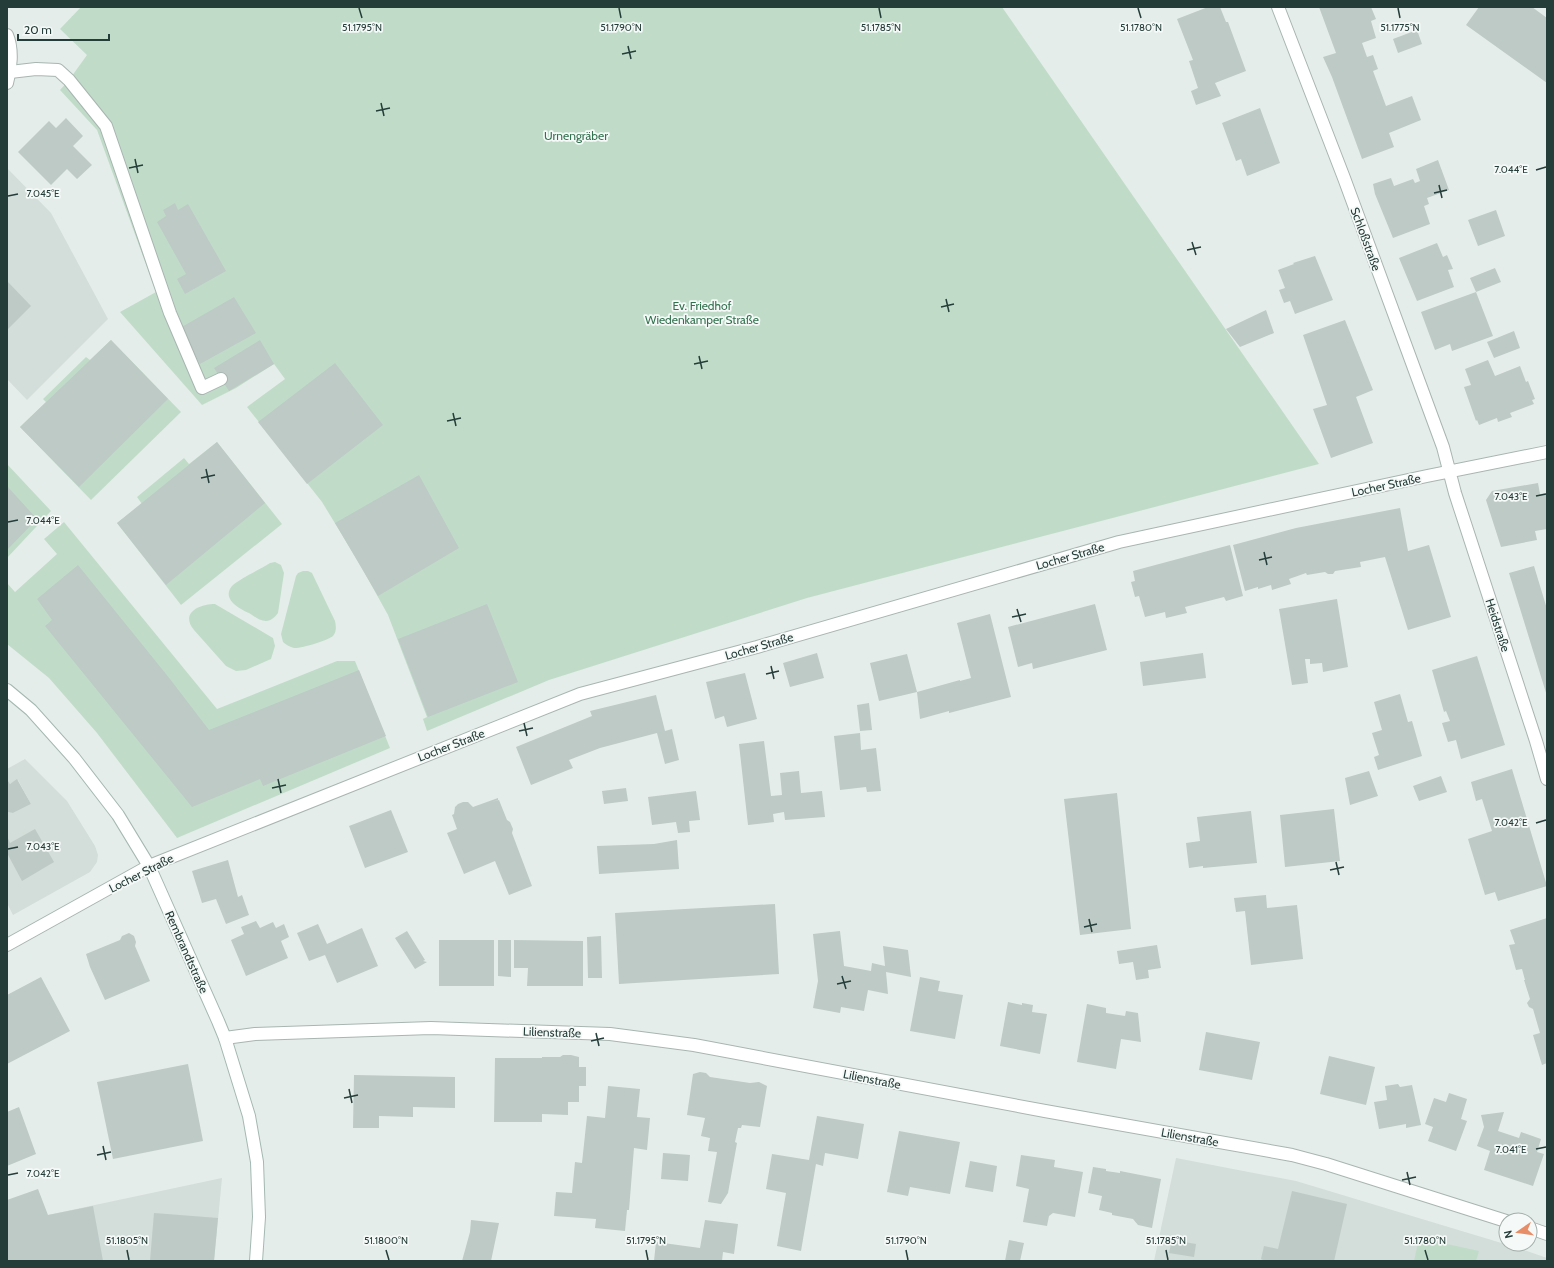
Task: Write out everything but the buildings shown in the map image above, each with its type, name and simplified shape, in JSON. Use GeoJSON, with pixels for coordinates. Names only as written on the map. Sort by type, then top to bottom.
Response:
{"type":"FeatureCollection","features":[{"type":"Feature","properties":{"kind":"street","name":"Schloßstraße"},"geometry":{"type":"LineString","coordinates":[[1278,7],[1344,178],[1443,447],[1449,472]]}},
{"type":"Feature","properties":{"kind":"street"},"geometry":{"type":"LineString","coordinates":[[7,35],[9,40],[9,77],[36,69],[58,70],[70,80],[106,126],[170,313],[202,388],[221,379]]}},
{"type":"Feature","properties":{"kind":"street","name":"Locher Straße"},"geometry":{"type":"LineString","coordinates":[[7,945],[149,866],[580,694],[757,647],[1119,542],[1547,452]]}},
{"type":"Feature","properties":{"kind":"street","name":"Heidstraße"},"geometry":{"type":"LineString","coordinates":[[1449,472],[1547,779]]}},
{"type":"Feature","properties":{"kind":"street","name":"Rembrandtstraße"},"geometry":{"type":"LineString","coordinates":[[7,690],[31,710],[79,764],[118,815],[149,866],[225,1038],[249,1116],[257,1162],[259,1217],[256,1261]]}},
{"type":"Feature","properties":{"kind":"street","name":"Lilienstraße"},"geometry":{"type":"LineString","coordinates":[[225,1038],[255,1034],[431,1028],[610,1034],[694,1045],[1045,1111],[1292,1155],[1326,1164],[1498,1218]]}},
{"type":"Feature","properties":{"kind":"shaded area"},"geometry":{"type":"Polygon","coordinates":[[[7,168],[51,213],[108,319],[27,400],[7,379],[7,168]]]}},
{"type":"Feature","properties":{"kind":"shaded area"},"geometry":{"type":"Polygon","coordinates":[[[25,759],[67,801],[95,846],[98,855],[97,862],[90,872],[13,915],[7,903],[7,812],[13,813],[31,804],[18,780],[10,784],[7,779],[7,769],[25,759]]]}},
{"type":"Feature","properties":{"kind":"shaded area"},"geometry":{"type":"Polygon","coordinates":[[[1176,1158],[1296,1181],[1498,1242],[1498,1252],[1530,1252],[1547,1258],[1547,1261],[1154,1261],[1176,1158]]]}},
{"type":"Feature","properties":{"kind":"shaded area"},"geometry":{"type":"Polygon","coordinates":[[[222,1178],[214,1261],[7,1261],[48,1215],[222,1178]]]}},
{"type":"Feature","properties":{"kind":"green space","name":"Ev. Friedhof Wiedenkamper Straße"},"geometry":{"type":"Polygon","coordinates":[[[81,7],[1002,7],[1319,464],[807,598],[549,680],[427,731],[423,719],[427,717],[388,615],[358,561],[322,502],[247,407],[285,379],[274,364],[236,388],[202,405],[120,312],[156,292],[97,130],[60,90],[87,55],[60,29],[81,7]]]}},
{"type":"Feature","properties":{"kind":"green space"},"geometry":{"type":"Polygon","coordinates":[[[111,340],[181,412],[91,500],[20,427],[46,402],[43,399],[86,357],[90,360],[111,340]]]}},
{"type":"Feature","properties":{"kind":"green space"},"geometry":{"type":"Polygon","coordinates":[[[217,442],[282,524],[181,605],[117,523],[142,504],[137,497],[184,458],[189,464],[217,442]]]}},
{"type":"Feature","properties":{"kind":"green space"},"geometry":{"type":"Polygon","coordinates":[[[7,464],[51,511],[7,558],[7,464]]]}},
{"type":"Feature","properties":{"kind":"green space"},"geometry":{"type":"Polygon","coordinates":[[[64,522],[217,709],[337,661],[355,661],[390,748],[177,838],[97,733],[49,678],[7,644],[7,583],[15,592],[57,554],[44,539],[64,522]]]}},
{"type":"Feature","properties":{"kind":"green space"},"geometry":{"type":"Polygon","coordinates":[[[275,562],[281,565],[284,573],[278,613],[271,620],[263,621],[233,603],[230,599],[229,591],[232,586],[240,580],[270,563],[275,562]]]}},
{"type":"Feature","properties":{"kind":"green space"},"geometry":{"type":"Polygon","coordinates":[[[303,571],[312,573],[335,621],[336,628],[333,636],[330,638],[308,646],[294,648],[283,642],[281,634],[296,576],[298,573],[303,571]]]}},
{"type":"Feature","properties":{"kind":"green space"},"geometry":{"type":"Polygon","coordinates":[[[209,604],[215,604],[273,638],[275,646],[271,659],[246,670],[236,671],[226,666],[194,630],[189,619],[190,614],[198,608],[209,604]]]}},
{"type":"Feature","properties":{"kind":"green space"},"geometry":{"type":"Polygon","coordinates":[[[1419,1238],[1479,1251],[1476,1261],[1414,1261],[1419,1238]]]}},
{"type":"Feature","properties":{"kind":"park label","name":"Urnengräber"},"geometry":{"type":"Point","coordinates":[576,135]}}]}
